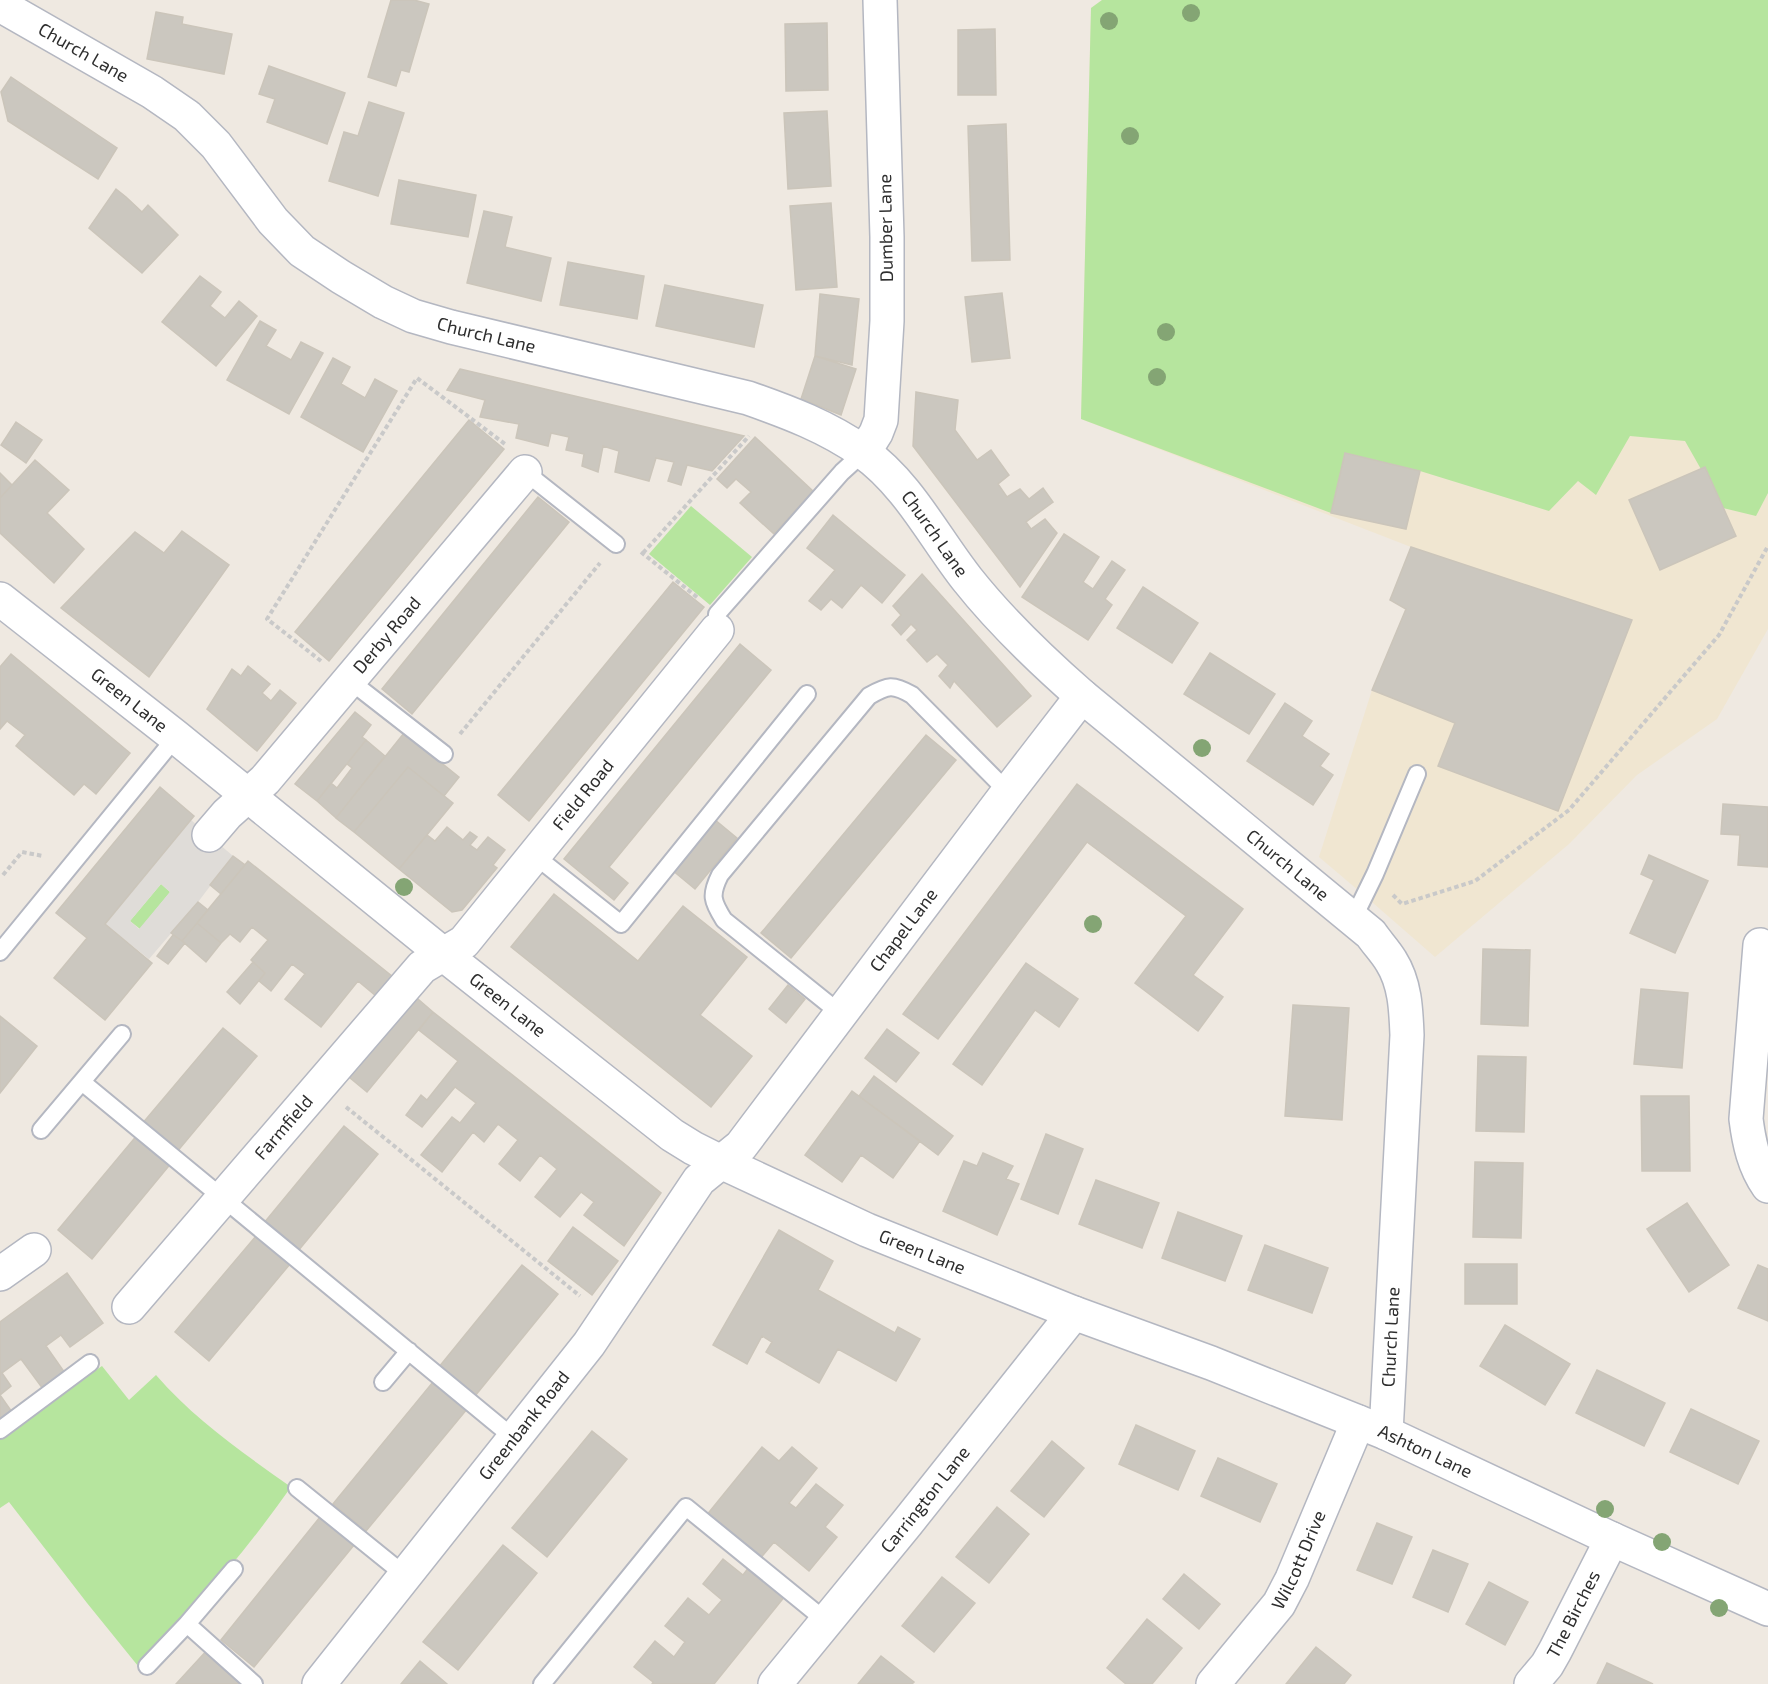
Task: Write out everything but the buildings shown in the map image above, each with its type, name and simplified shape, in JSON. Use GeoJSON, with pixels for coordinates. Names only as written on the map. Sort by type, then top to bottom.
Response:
{"type":"FeatureCollection","features":[{"type":"Feature","properties":{"kind":"street","name":"Dumber Lane"},"geometry":{"type":"LineString","coordinates":[[864,452],[881,420],[887,321],[887,237],[880,0]]}},
{"type":"Feature","properties":{"kind":"street","name":"Church Lane"},"geometry":{"type":"LineString","coordinates":[[0,5],[152,92],[187,116],[216,145],[273,221],[302,251],[383,302],[413,316],[451,327],[748,398],[791,413],[829,431],[864,452],[894,481],[967,579],[1039,657],[1082,696],[1371,934],[1391,961],[1401,981],[1406,1007],[1407,1035],[1372,1428]]}},
{"type":"Feature","properties":{"kind":"street","name":"Derby Road"},"geometry":{"type":"LineString","coordinates":[[209,835],[227,814],[265,780],[525,472]]}},
{"type":"Feature","properties":{"kind":"street","name":"Green Lane"},"geometry":{"type":"LineString","coordinates":[[0,599],[249,795],[443,954],[654,1121],[693,1148],[867,1230],[1074,1313]]}},
{"type":"Feature","properties":{"kind":"street","name":"Field Road"},"geometry":{"type":"LineString","coordinates":[[443,954],[464,942],[717,622]]}},
{"type":"Feature","properties":{"kind":"street","name":"Chapel Lane"},"geometry":{"type":"LineString","coordinates":[[721,1162],[741,1146],[1082,696]]}},
{"type":"Feature","properties":{"kind":"street"},"geometry":{"type":"LineString","coordinates":[[1760,945],[1746,1119],[1754,1160],[1768,1186]]}},
{"type":"Feature","properties":{"kind":"street","name":"Farmfield"},"geometry":{"type":"LineString","coordinates":[[129,1308],[423,967],[443,954]]}},
{"type":"Feature","properties":{"kind":"street","name":"Greenbank Road"},"geometry":{"type":"LineString","coordinates":[[320,1684],[515,1439],[607,1318],[699,1180],[721,1162]]}},
{"type":"Feature","properties":{"kind":"street"},"geometry":{"type":"LineString","coordinates":[[0,1274],[34,1250]]}},
{"type":"Feature","properties":{"kind":"street","name":"Ashton Lane"},"geometry":{"type":"LineString","coordinates":[[1074,1313],[1211,1363],[1372,1428],[1768,1609]]}},
{"type":"Feature","properties":{"kind":"street","name":"Carrington Lane"},"geometry":{"type":"LineString","coordinates":[[775,1684],[1074,1313]]}},
{"type":"Feature","properties":{"kind":"street","name":"Wilcott Drive"},"geometry":{"type":"LineString","coordinates":[[1213,1684],[1279,1604],[1372,1428]]}},
{"type":"Feature","properties":{"kind":"street","name":"The Birches"},"geometry":{"type":"LineString","coordinates":[[1531,1684],[1555,1651],[1612,1539]]}},
{"type":"Feature","properties":{"kind":"lane"},"geometry":{"type":"LineString","coordinates":[[717,622],[842,472],[864,452]]}},
{"type":"Feature","properties":{"kind":"lane"},"geometry":{"type":"LineString","coordinates":[[525,472],[616,544]]}},
{"type":"Feature","properties":{"kind":"lane"},"geometry":{"type":"LineString","coordinates":[[349,680],[444,754]]}},
{"type":"Feature","properties":{"kind":"lane"},"geometry":{"type":"LineString","coordinates":[[841,1014],[724,920],[714,905],[712,890],[720,874],[868,696],[883,688],[899,687],[912,695],[1008,792]]}},
{"type":"Feature","properties":{"kind":"lane"},"geometry":{"type":"LineString","coordinates":[[534,855],[621,924],[807,694]]}},
{"type":"Feature","properties":{"kind":"lane"},"geometry":{"type":"LineString","coordinates":[[0,952],[176,737]]}},
{"type":"Feature","properties":{"kind":"lane"},"geometry":{"type":"LineString","coordinates":[[1353,919],[1375,874],[1417,774]]}},
{"type":"Feature","properties":{"kind":"lane"},"geometry":{"type":"LineString","coordinates":[[41,1130],[122,1034]]}},
{"type":"Feature","properties":{"kind":"lane"},"geometry":{"type":"LineString","coordinates":[[82,1082],[515,1439]]}},
{"type":"Feature","properties":{"kind":"lane"},"geometry":{"type":"LineString","coordinates":[[382,1382],[409,1351]]}},
{"type":"Feature","properties":{"kind":"lane"},"geometry":{"type":"LineString","coordinates":[[0,1430],[90,1363]]}},
{"type":"Feature","properties":{"kind":"lane"},"geometry":{"type":"LineString","coordinates":[[297,1488],[406,1576]]}},
{"type":"Feature","properties":{"kind":"lane"},"geometry":{"type":"LineString","coordinates":[[542,1684],[686,1508],[826,1621]]}},
{"type":"Feature","properties":{"kind":"lane"},"geometry":{"type":"LineString","coordinates":[[147,1666],[234,1569]]}},
{"type":"Feature","properties":{"kind":"lane"},"geometry":{"type":"LineString","coordinates":[[187,1624],[254,1684]]}},
{"type":"Feature","properties":{"kind":"path"},"geometry":{"type":"LineString","coordinates":[[349,680],[267,619],[417,378],[507,446],[525,472]]}},
{"type":"Feature","properties":{"kind":"path"},"geometry":{"type":"LineString","coordinates":[[643,554],[756,429],[765,404]]}},
{"type":"Feature","properties":{"kind":"path"},"geometry":{"type":"LineString","coordinates":[[444,754],[622,537],[717,622]]}},
{"type":"Feature","properties":{"kind":"path"},"geometry":{"type":"LineString","coordinates":[[1375,874],[1402,904],[1466,884],[1475,881],[1569,810],[1719,635],[1768,546]]}},
{"type":"Feature","properties":{"kind":"path"},"geometry":{"type":"LineString","coordinates":[[3,875],[22,852],[73,863]]}},
{"type":"Feature","properties":{"kind":"path"},"geometry":{"type":"LineString","coordinates":[[319,1086],[607,1318]]}},
{"type":"Feature","properties":{"kind":"shaded area"},"geometry":{"type":"Polygon","coordinates":[[[1102,0],[1768,0],[1768,629],[1717,719],[1637,775],[1569,844],[1435,957],[1319,857],[1372,690],[1406,610],[1390,600],[1411,547],[1081,419],[1091,8],[1102,0]]]}},
{"type":"Feature","properties":{"kind":"shaded area"},"geometry":{"type":"Polygon","coordinates":[[[191,820],[233,856],[198,902],[149,959],[105,924],[191,820]],[[161,884],[130,921],[139,929],[170,892],[161,884]]]}},
{"type":"Feature","properties":{"kind":"green space"},"geometry":{"type":"Polygon","coordinates":[[[1102,0],[1768,0],[1768,493],[1756,516],[1723,508],[1685,441],[1630,436],[1596,495],[1578,481],[1549,511],[1420,471],[1345,453],[1331,513],[1081,419],[1091,8],[1102,0]]]}},
{"type":"Feature","properties":{"kind":"green space"},"geometry":{"type":"Polygon","coordinates":[[[691,506],[752,557],[710,605],[649,554],[691,506]]]}},
{"type":"Feature","properties":{"kind":"green space"},"geometry":{"type":"Polygon","coordinates":[[[161,884],[170,892],[140,929],[130,921],[161,884]]]}},
{"type":"Feature","properties":{"kind":"green space"},"geometry":{"type":"Polygon","coordinates":[[[102,1366],[129,1400],[156,1375],[203,1421],[291,1487],[219,1580],[138,1666],[9,1502],[0,1508],[0,1439],[40,1408],[102,1366]]]}}]}
